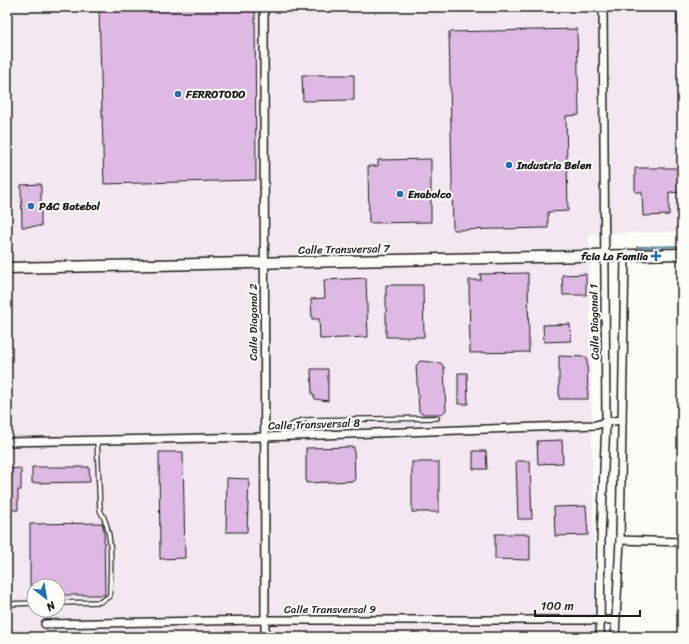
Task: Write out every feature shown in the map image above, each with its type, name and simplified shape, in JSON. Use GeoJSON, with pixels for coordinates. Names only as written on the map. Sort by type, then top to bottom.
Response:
{"type":"FeatureCollection","features":[{"type":"Feature","properties":{"kind":"street","name":"Calle Diagonal 2"},"geometry":{"type":"LineString","coordinates":[[264,7],[265,637]]}},
{"type":"Feature","properties":{"kind":"street","name":"Calle Diagonal 1"},"geometry":{"type":"LineString","coordinates":[[600,637],[601,538],[606,422],[603,7]]}},
{"type":"Feature","properties":{"kind":"street","name":"Calle Transversal 7"},"geometry":{"type":"LineString","coordinates":[[7,268],[682,254]]}},
{"type":"Feature","properties":{"kind":"street"},"geometry":{"type":"LineString","coordinates":[[615,637],[620,540],[625,255]]}},
{"type":"Feature","properties":{"kind":"street","name":"Calle Transversal 8"},"geometry":{"type":"LineString","coordinates":[[7,442],[264,437],[596,425],[622,420]]}},
{"type":"Feature","properties":{"kind":"street"},"geometry":{"type":"LineString","coordinates":[[620,540],[682,542]]}},
{"type":"Feature","properties":{"kind":"street","name":"Calle Transversal 9"},"geometry":{"type":"LineString","coordinates":[[45,624],[265,620],[615,620]]}},
{"type":"Feature","properties":{"kind":"lane"},"geometry":{"type":"LineString","coordinates":[[280,436],[287,427],[303,420],[437,418]]}},
{"type":"Feature","properties":{"kind":"lane"},"geometry":{"type":"LineString","coordinates":[[66,603],[100,602],[110,596],[110,535],[106,520],[100,510],[97,440]]}},
{"type":"Feature","properties":{"kind":"lane"},"geometry":{"type":"LineString","coordinates":[[7,604],[26,603]]}},
{"type":"Feature","properties":{"kind":"shaded area"},"geometry":{"type":"Polygon","coordinates":[[[7,7],[682,7],[682,232],[589,234],[595,637],[7,637],[7,7]]]}},
{"type":"Feature","properties":{"kind":"building","name":"FERROTODO"},"geometry":{"type":"Polygon","coordinates":[[[255,7],[256,180],[104,184],[99,8],[255,7]]]}},
{"type":"Feature","properties":{"kind":"building"},"geometry":{"type":"Polygon","coordinates":[[[677,7],[682,7],[682,33],[676,33],[677,7]]]}},
{"type":"Feature","properties":{"kind":"building"},"geometry":{"type":"Polygon","coordinates":[[[577,29],[579,115],[566,116],[568,211],[548,212],[548,228],[453,230],[449,32],[577,29]]]}},
{"type":"Feature","properties":{"kind":"building"},"geometry":{"type":"Polygon","coordinates":[[[302,75],[354,75],[354,100],[303,101],[302,75]]]}},
{"type":"Feature","properties":{"kind":"building","name":"Enabolco"},"geometry":{"type":"Polygon","coordinates":[[[431,159],[431,222],[369,223],[368,166],[378,166],[378,160],[431,159]]]}},
{"type":"Feature","properties":{"kind":"building"},"geometry":{"type":"Polygon","coordinates":[[[635,168],[682,168],[682,193],[669,192],[669,215],[643,216],[642,192],[635,192],[635,168]]]}},
{"type":"Feature","properties":{"kind":"building","name":"P&C Batebol"},"geometry":{"type":"Polygon","coordinates":[[[41,184],[41,226],[22,227],[21,185],[41,184]]]}},
{"type":"Feature","properties":{"kind":"building"},"geometry":{"type":"Polygon","coordinates":[[[528,273],[529,352],[470,353],[469,280],[481,280],[480,274],[528,273]]]}},
{"type":"Feature","properties":{"kind":"building"},"geometry":{"type":"Polygon","coordinates":[[[586,274],[586,295],[563,295],[562,275],[586,274]]]}},
{"type":"Feature","properties":{"kind":"building"},"geometry":{"type":"Polygon","coordinates":[[[366,278],[368,337],[320,339],[319,319],[312,319],[311,299],[325,298],[324,280],[366,278]]]}},
{"type":"Feature","properties":{"kind":"building"},"geometry":{"type":"Polygon","coordinates":[[[386,285],[423,285],[424,337],[386,337],[386,285]]]}},
{"type":"Feature","properties":{"kind":"building"},"geometry":{"type":"Polygon","coordinates":[[[570,324],[571,341],[544,342],[543,325],[570,324]]]}},
{"type":"Feature","properties":{"kind":"building"},"geometry":{"type":"Polygon","coordinates":[[[559,356],[587,357],[588,399],[559,399],[559,356]]]}},
{"type":"Feature","properties":{"kind":"building"},"geometry":{"type":"Polygon","coordinates":[[[420,361],[441,363],[444,367],[446,410],[442,414],[422,414],[419,411],[416,366],[420,361]]]}},
{"type":"Feature","properties":{"kind":"building"},"geometry":{"type":"Polygon","coordinates":[[[311,369],[328,369],[328,401],[315,399],[314,395],[312,394],[311,369]]]}},
{"type":"Feature","properties":{"kind":"building"},"geometry":{"type":"Polygon","coordinates":[[[458,373],[467,373],[468,404],[458,404],[458,373]]]}},
{"type":"Feature","properties":{"kind":"building"},"geometry":{"type":"Polygon","coordinates":[[[562,440],[563,463],[538,464],[537,441],[562,440]]]}},
{"type":"Feature","properties":{"kind":"building"},"geometry":{"type":"Polygon","coordinates":[[[354,447],[355,481],[306,483],[306,448],[354,447]]]}},
{"type":"Feature","properties":{"kind":"building"},"geometry":{"type":"Polygon","coordinates":[[[473,451],[486,451],[487,469],[473,469],[473,451]]]}},
{"type":"Feature","properties":{"kind":"building"},"geometry":{"type":"Polygon","coordinates":[[[159,452],[183,452],[185,558],[160,559],[159,452]]]}},
{"type":"Feature","properties":{"kind":"building"},"geometry":{"type":"Polygon","coordinates":[[[516,461],[530,461],[532,519],[518,519],[516,461]]]}},
{"type":"Feature","properties":{"kind":"building"},"geometry":{"type":"Polygon","coordinates":[[[412,462],[439,462],[439,512],[412,512],[412,462]]]}},
{"type":"Feature","properties":{"kind":"building"},"geometry":{"type":"Polygon","coordinates":[[[32,467],[89,467],[90,482],[32,483],[32,467]]]}},
{"type":"Feature","properties":{"kind":"building"},"geometry":{"type":"Polygon","coordinates":[[[21,468],[21,490],[18,490],[18,510],[7,510],[7,469],[21,468]]]}},
{"type":"Feature","properties":{"kind":"building"},"geometry":{"type":"Polygon","coordinates":[[[227,478],[249,479],[247,532],[226,532],[227,478]]]}},
{"type":"Feature","properties":{"kind":"building"},"geometry":{"type":"Polygon","coordinates":[[[586,506],[588,535],[555,536],[554,507],[586,506]]]}},
{"type":"Feature","properties":{"kind":"building"},"geometry":{"type":"Polygon","coordinates":[[[102,523],[104,530],[105,595],[66,595],[66,578],[30,578],[30,524],[102,523]]]}},
{"type":"Feature","properties":{"kind":"building"},"geometry":{"type":"Polygon","coordinates":[[[495,534],[530,534],[530,560],[495,559],[495,534]]]}},
{"type":"Feature","properties":{"kind":"waterway"},"geometry":{"type":"LineString","coordinates":[[637,247],[682,246]]}},
{"type":"Feature","properties":{"kind":"place","name":"FERROTODO"},"geometry":{"type":"Point","coordinates":[178,94]}},
{"type":"Feature","properties":{"kind":"place","name":"Industria Belen"},"geometry":{"type":"Point","coordinates":[509,165]}},
{"type":"Feature","properties":{"kind":"place","name":"Enabolco"},"geometry":{"type":"Point","coordinates":[400,194]}},
{"type":"Feature","properties":{"kind":"place","name":"P&C Batebol"},"geometry":{"type":"Point","coordinates":[31,206]}},
{"type":"Feature","properties":{"kind":"place","name":"fcia La Famiia"},"geometry":{"type":"Point","coordinates":[656,256]}}]}
